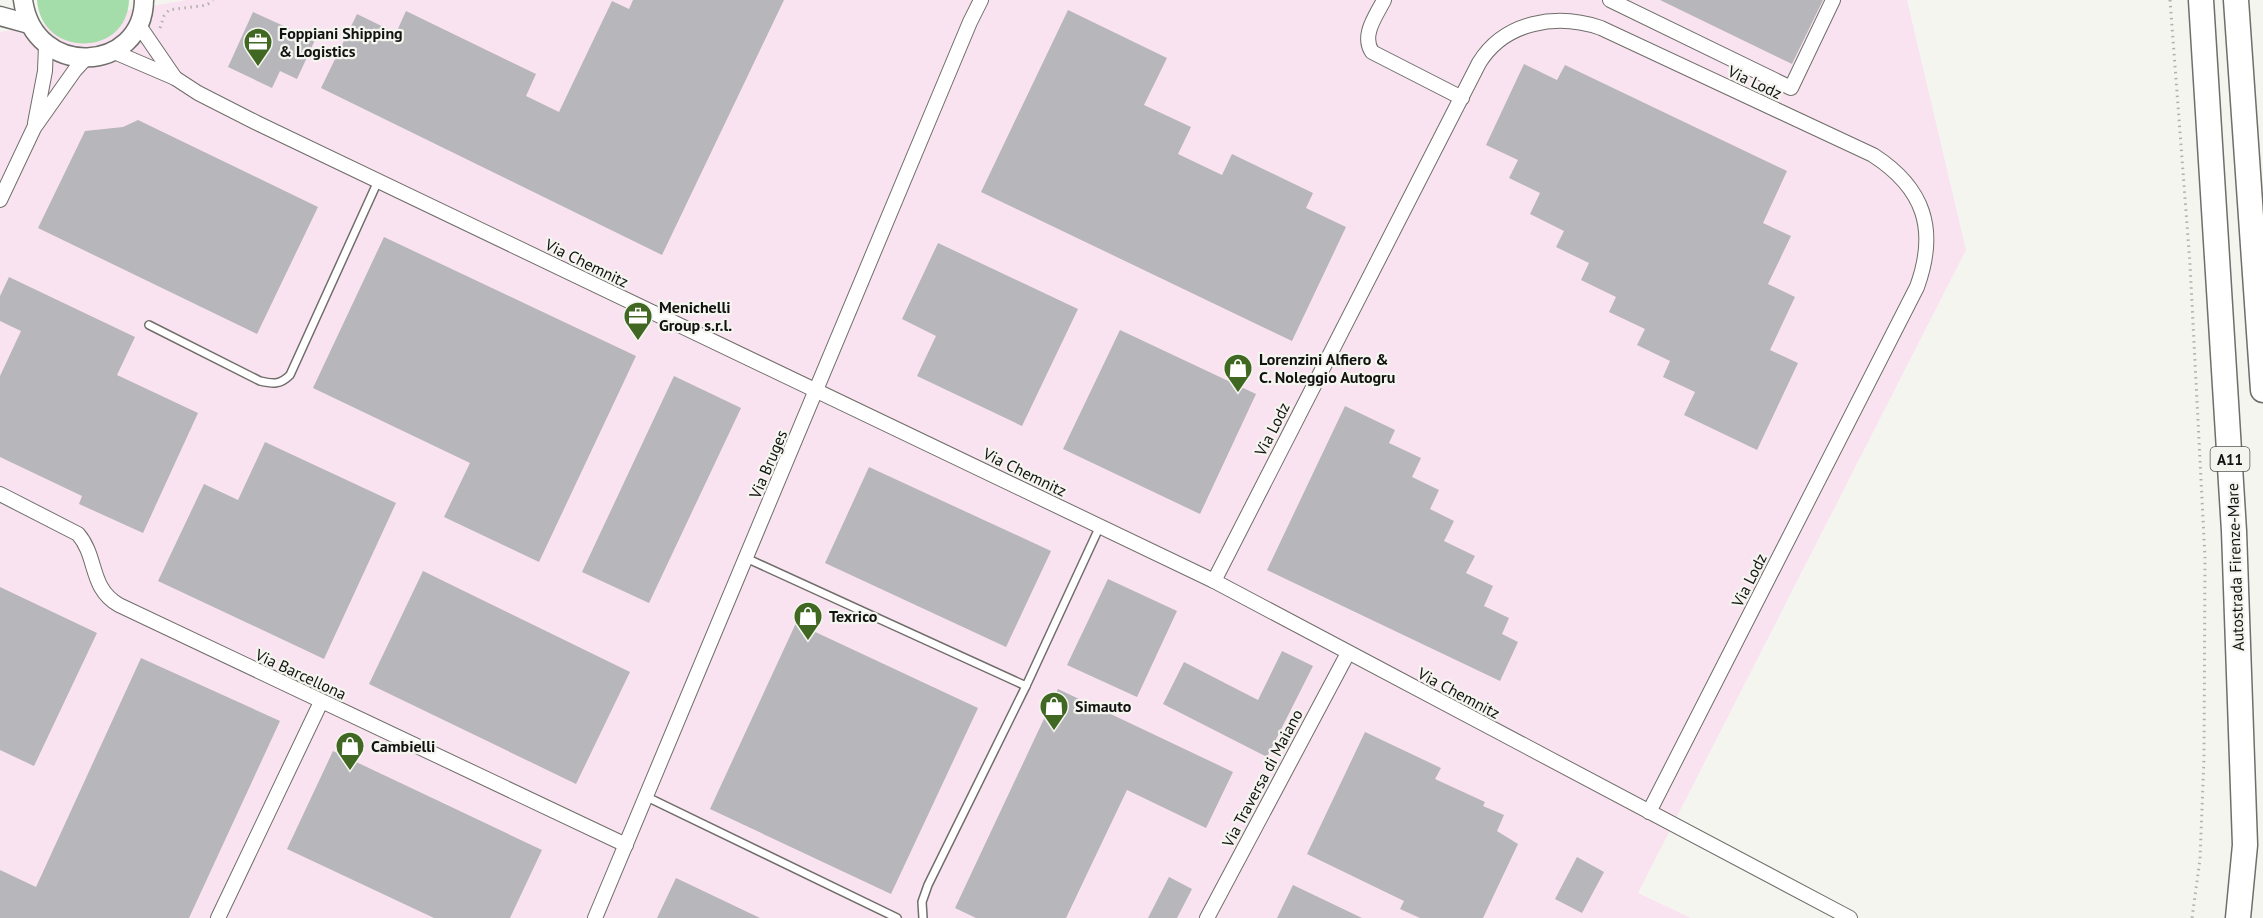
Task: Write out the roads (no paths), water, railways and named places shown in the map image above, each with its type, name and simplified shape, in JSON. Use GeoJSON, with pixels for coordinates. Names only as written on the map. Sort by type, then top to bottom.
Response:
{"type":"FeatureCollection","features":[{"type":"Feature","properties":{"kind":"highway","name":"Autostrada Firenze-Mare"},"geometry":{"type":"LineString","coordinates":[[2201,0],[2234,531],[2245,845],[2238,918]]}},
{"type":"Feature","properties":{"kind":"highway"},"geometry":{"type":"LineString","coordinates":[[2236,0],[2263,390]]}},
{"type":"Feature","properties":{"kind":"main road"},"geometry":{"type":"LineString","coordinates":[[23,0],[29,24],[46,45],[70,56],[86,58],[112,51],[127,40],[138,24],[146,2]]}},
{"type":"Feature","properties":{"kind":"main road"},"geometry":{"type":"LineString","coordinates":[[0,16],[29,24]]}},
{"type":"Feature","properties":{"kind":"street","name":"Via Bruges"},"geometry":{"type":"LineString","coordinates":[[970,22],[974,0]]}},
{"type":"Feature","properties":{"kind":"street","name":"Via Bruges"},"geometry":{"type":"LineString","coordinates":[[595,918],[981,0]]}},
{"type":"Feature","properties":{"kind":"street"},"geometry":{"type":"LineString","coordinates":[[1384,0],[1368,33],[1368,44],[1372,52],[1462,98]]}},
{"type":"Feature","properties":{"kind":"street"},"geometry":{"type":"LineString","coordinates":[[1610,0],[1791,88],[1833,0]]}},
{"type":"Feature","properties":{"kind":"street","name":"Via Lodz"},"geometry":{"type":"LineString","coordinates":[[1214,581],[1485,53],[1497,42],[1532,24],[1570,20],[1586,23],[1873,155],[1893,167],[1910,185],[1926,227],[1923,271],[1917,287],[1649,812]]}},
{"type":"Feature","properties":{"kind":"street","name":"Via Chemnitz"},"geometry":{"type":"LineString","coordinates":[[138,24],[175,78]]}},
{"type":"Feature","properties":{"kind":"street"},"geometry":{"type":"LineString","coordinates":[[34,128],[45,71],[46,45]]}},
{"type":"Feature","properties":{"kind":"street","name":"Via Chemnitz"},"geometry":{"type":"LineString","coordinates":[[112,51],[175,78],[218,103],[378,181],[1214,581],[1851,918]]}},
{"type":"Feature","properties":{"kind":"street"},"geometry":{"type":"LineString","coordinates":[[0,200],[34,128],[86,58]]}},
{"type":"Feature","properties":{"kind":"street","name":"Via Barcellona"},"geometry":{"type":"LineString","coordinates":[[0,494],[69,527],[78,534],[85,542],[101,590],[109,600],[626,845]]}},
{"type":"Feature","properties":{"kind":"street","name":"Via Traversa di Maiano"},"geometry":{"type":"LineString","coordinates":[[1206,918],[1348,653]]}},
{"type":"Feature","properties":{"kind":"street"},"geometry":{"type":"LineString","coordinates":[[218,918],[321,702]]}},
{"type":"Feature","properties":{"kind":"lane"},"geometry":{"type":"LineString","coordinates":[[149,325],[260,381],[276,384],[283,382],[290,375],[378,181]]}},
{"type":"Feature","properties":{"kind":"lane"},"geometry":{"type":"LineString","coordinates":[[923,918],[922,902],[928,885],[1026,686],[1100,526]]}},
{"type":"Feature","properties":{"kind":"lane"},"geometry":{"type":"LineString","coordinates":[[746,558],[1026,686]]}},
{"type":"Feature","properties":{"kind":"lane"},"geometry":{"type":"LineString","coordinates":[[647,796],[897,918]]}},
{"type":"Feature","properties":{"kind":"place","name":"Foppiani Shipping & Logistics"},"geometry":{"type":"Point","coordinates":[258,68]}},
{"type":"Feature","properties":{"kind":"place","name":"Menichelli Group s.r.l."},"geometry":{"type":"Point","coordinates":[638,342]}},
{"type":"Feature","properties":{"kind":"place","name":"Lorenzini Alfiero & C. Noleggio Autogru"},"geometry":{"type":"Point","coordinates":[1238,394]}},
{"type":"Feature","properties":{"kind":"place","name":"Texrico"},"geometry":{"type":"Point","coordinates":[808,642]}},
{"type":"Feature","properties":{"kind":"place","name":"Simauto"},"geometry":{"type":"Point","coordinates":[1054,732]}},
{"type":"Feature","properties":{"kind":"place","name":"Cambielli"},"geometry":{"type":"Point","coordinates":[350,772]}}]}
